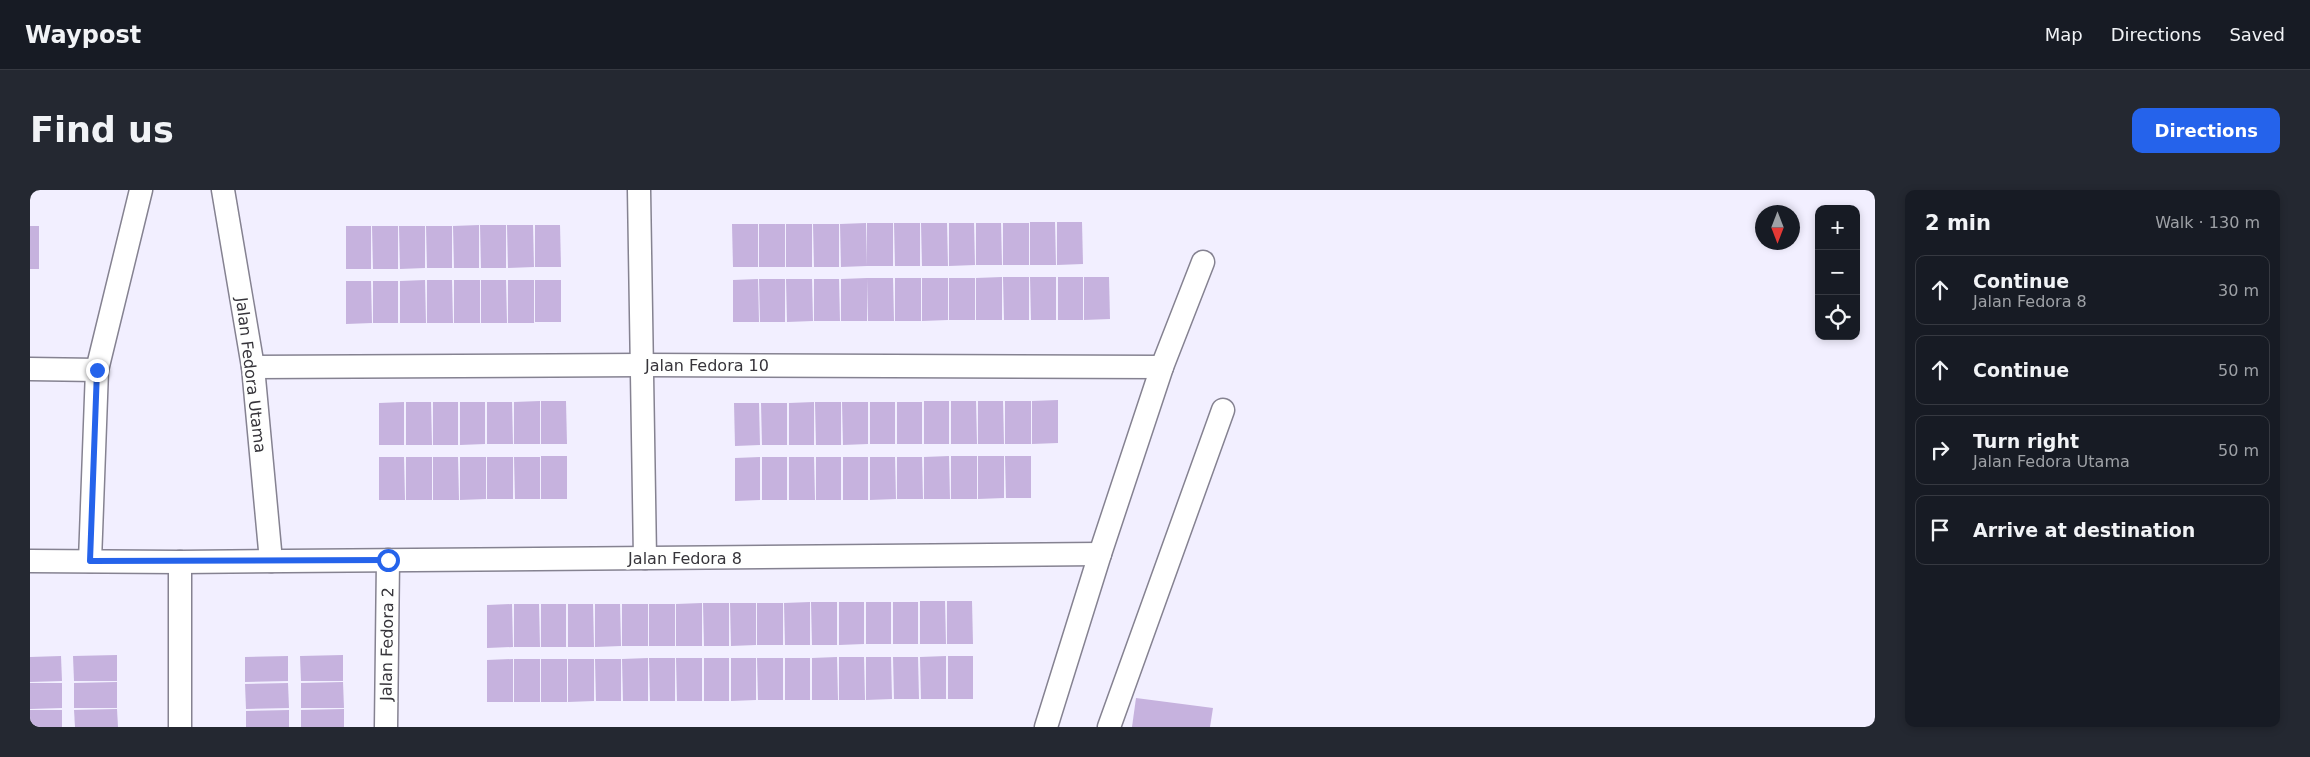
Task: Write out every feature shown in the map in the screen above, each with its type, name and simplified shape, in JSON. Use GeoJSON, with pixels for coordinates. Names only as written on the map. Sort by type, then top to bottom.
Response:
{"type":"FeatureCollection","features":[{"type":"Feature","properties":{"kind":"street"},"geometry":{"type":"LineString","coordinates":[[90,561],[97,370],[141,190]]}},
{"type":"Feature","properties":{"kind":"street","name":"Jalan Fedora Utama"},"geometry":{"type":"LineString","coordinates":[[223,190],[253,367],[271,561]]}},
{"type":"Feature","properties":{"kind":"street"},"geometry":{"type":"LineString","coordinates":[[639,190],[645,558]]}},
{"type":"Feature","properties":{"kind":"street"},"geometry":{"type":"LineString","coordinates":[[1046,727],[1100,554],[1162,367],[1203,262]]}},
{"type":"Feature","properties":{"kind":"street","name":"Jalan Fedora 10"},"geometry":{"type":"LineString","coordinates":[[253,367],[642,365],[1162,367]]}},
{"type":"Feature","properties":{"kind":"street"},"geometry":{"type":"LineString","coordinates":[[30,369],[97,370]]}},
{"type":"Feature","properties":{"kind":"street"},"geometry":{"type":"LineString","coordinates":[[1109,727],[1223,410]]}},
{"type":"Feature","properties":{"kind":"street","name":"Jalan Fedora 8"},"geometry":{"type":"LineString","coordinates":[[30,561],[180,562],[1100,554]]}},
{"type":"Feature","properties":{"kind":"street","name":"Jalan Fedora 2"},"geometry":{"type":"LineString","coordinates":[[386,727],[388,560]]}},
{"type":"Feature","properties":{"kind":"street"},"geometry":{"type":"LineString","coordinates":[[180,562],[180,727]]}},
{"type":"Feature","properties":{"kind":"building"},"geometry":{"type":"Polygon","coordinates":[[[1030,222],[1055,222],[1056,265],[1030,265],[1030,222]]]}},
{"type":"Feature","properties":{"kind":"building"},"geometry":{"type":"Polygon","coordinates":[[[1057,222],[1082,222],[1083,264],[1057,265],[1057,222]]]}},
{"type":"Feature","properties":{"kind":"building"},"geometry":{"type":"Polygon","coordinates":[[[866,223],[867,266],[841,267],[840,224],[866,223]]]}},
{"type":"Feature","properties":{"kind":"building"},"geometry":{"type":"Polygon","coordinates":[[[867,223],[893,223],[893,266],[867,266],[867,223]]]}},
{"type":"Feature","properties":{"kind":"building"},"geometry":{"type":"Polygon","coordinates":[[[894,223],[920,223],[920,266],[895,266],[894,223]]]}},
{"type":"Feature","properties":{"kind":"building"},"geometry":{"type":"Polygon","coordinates":[[[921,223],[947,223],[948,266],[922,266],[921,223]]]}},
{"type":"Feature","properties":{"kind":"building"},"geometry":{"type":"Polygon","coordinates":[[[949,223],[974,223],[975,265],[949,266],[949,223]]]}},
{"type":"Feature","properties":{"kind":"building"},"geometry":{"type":"Polygon","coordinates":[[[976,223],[1001,223],[1002,265],[976,265],[976,223]]]}},
{"type":"Feature","properties":{"kind":"building"},"geometry":{"type":"Polygon","coordinates":[[[1003,223],[1029,223],[1029,265],[1003,265],[1003,223]]]}},
{"type":"Feature","properties":{"kind":"building"},"geometry":{"type":"Polygon","coordinates":[[[732,224],[758,224],[758,267],[733,267],[732,224]]]}},
{"type":"Feature","properties":{"kind":"building"},"geometry":{"type":"Polygon","coordinates":[[[759,224],[785,224],[785,267],[759,267],[759,224]]]}},
{"type":"Feature","properties":{"kind":"building"},"geometry":{"type":"Polygon","coordinates":[[[786,224],[812,224],[812,267],[786,267],[786,224]]]}},
{"type":"Feature","properties":{"kind":"building"},"geometry":{"type":"Polygon","coordinates":[[[813,224],[839,224],[839,267],[814,267],[813,224]]]}},
{"type":"Feature","properties":{"kind":"building"},"geometry":{"type":"Polygon","coordinates":[[[479,225],[479,268],[454,268],[453,226],[479,225]]]}},
{"type":"Feature","properties":{"kind":"building"},"geometry":{"type":"Polygon","coordinates":[[[480,225],[506,225],[506,268],[481,268],[480,225]]]}},
{"type":"Feature","properties":{"kind":"building"},"geometry":{"type":"Polygon","coordinates":[[[507,225],[533,225],[534,267],[508,268],[507,225]]]}},
{"type":"Feature","properties":{"kind":"building"},"geometry":{"type":"Polygon","coordinates":[[[535,225],[560,225],[561,267],[535,267],[535,225]]]}},
{"type":"Feature","properties":{"kind":"building"},"geometry":{"type":"Polygon","coordinates":[[[30,226],[39,226],[39,269],[30,269],[30,226]]]}},
{"type":"Feature","properties":{"kind":"building"},"geometry":{"type":"Polygon","coordinates":[[[346,226],[371,226],[371,269],[346,269],[346,226]]]}},
{"type":"Feature","properties":{"kind":"building"},"geometry":{"type":"Polygon","coordinates":[[[372,226],[398,226],[398,269],[373,269],[372,226]]]}},
{"type":"Feature","properties":{"kind":"building"},"geometry":{"type":"Polygon","coordinates":[[[399,226],[425,226],[425,268],[400,269],[399,226]]]}},
{"type":"Feature","properties":{"kind":"building"},"geometry":{"type":"Polygon","coordinates":[[[426,226],[452,226],[452,268],[427,268],[426,226]]]}},
{"type":"Feature","properties":{"kind":"building"},"geometry":{"type":"Polygon","coordinates":[[[1002,277],[1002,320],[976,320],[976,278],[1002,277]]]}},
{"type":"Feature","properties":{"kind":"building"},"geometry":{"type":"Polygon","coordinates":[[[1003,277],[1029,277],[1029,320],[1004,320],[1003,277]]]}},
{"type":"Feature","properties":{"kind":"building"},"geometry":{"type":"Polygon","coordinates":[[[1030,277],[1056,277],[1056,320],[1031,320],[1030,277]]]}},
{"type":"Feature","properties":{"kind":"building"},"geometry":{"type":"Polygon","coordinates":[[[1058,277],[1083,277],[1083,320],[1058,320],[1058,277]]]}},
{"type":"Feature","properties":{"kind":"building"},"geometry":{"type":"Polygon","coordinates":[[[1084,277],[1109,277],[1110,319],[1084,320],[1084,277]]]}},
{"type":"Feature","properties":{"kind":"building"},"geometry":{"type":"Polygon","coordinates":[[[867,278],[893,278],[894,321],[868,321],[867,278]]]}},
{"type":"Feature","properties":{"kind":"building"},"geometry":{"type":"Polygon","coordinates":[[[867,278],[867,321],[841,321],[841,279],[867,278]]]}},
{"type":"Feature","properties":{"kind":"building"},"geometry":{"type":"Polygon","coordinates":[[[895,278],[921,278],[921,321],[895,321],[895,278]]]}},
{"type":"Feature","properties":{"kind":"building"},"geometry":{"type":"Polygon","coordinates":[[[922,278],[948,278],[948,320],[922,321],[922,278]]]}},
{"type":"Feature","properties":{"kind":"building"},"geometry":{"type":"Polygon","coordinates":[[[949,278],[975,278],[975,320],[949,320],[949,278]]]}},
{"type":"Feature","properties":{"kind":"building"},"geometry":{"type":"Polygon","coordinates":[[[758,279],[759,322],[733,322],[733,280],[758,279]]]}},
{"type":"Feature","properties":{"kind":"building"},"geometry":{"type":"Polygon","coordinates":[[[759,279],[785,279],[785,322],[760,322],[759,279]]]}},
{"type":"Feature","properties":{"kind":"building"},"geometry":{"type":"Polygon","coordinates":[[[786,279],[812,279],[813,321],[787,322],[786,279]]]}},
{"type":"Feature","properties":{"kind":"building"},"geometry":{"type":"Polygon","coordinates":[[[814,279],[839,279],[840,321],[814,321],[814,279]]]}},
{"type":"Feature","properties":{"kind":"building"},"geometry":{"type":"Polygon","coordinates":[[[425,280],[426,323],[400,323],[400,281],[425,280]]]}},
{"type":"Feature","properties":{"kind":"building"},"geometry":{"type":"Polygon","coordinates":[[[427,280],[452,280],[453,323],[427,323],[427,280]]]}},
{"type":"Feature","properties":{"kind":"building"},"geometry":{"type":"Polygon","coordinates":[[[454,280],[480,280],[480,323],[454,323],[454,280]]]}},
{"type":"Feature","properties":{"kind":"building"},"geometry":{"type":"Polygon","coordinates":[[[481,280],[506,280],[507,323],[481,323],[481,280]]]}},
{"type":"Feature","properties":{"kind":"building"},"geometry":{"type":"Polygon","coordinates":[[[508,280],[534,280],[534,323],[508,323],[508,280]]]}},
{"type":"Feature","properties":{"kind":"building"},"geometry":{"type":"Polygon","coordinates":[[[535,280],[561,280],[561,322],[535,322],[535,280]]]}},
{"type":"Feature","properties":{"kind":"building"},"geometry":{"type":"Polygon","coordinates":[[[346,281],[371,281],[372,323],[346,324],[346,281]]]}},
{"type":"Feature","properties":{"kind":"building"},"geometry":{"type":"Polygon","coordinates":[[[373,281],[398,281],[398,323],[373,323],[373,281]]]}},
{"type":"Feature","properties":{"kind":"building"},"geometry":{"type":"Polygon","coordinates":[[[1058,400],[1058,443],[1032,444],[1032,401],[1058,400]]]}},
{"type":"Feature","properties":{"kind":"building"},"geometry":{"type":"Polygon","coordinates":[[[540,401],[540,444],[514,444],[514,402],[540,401]]]}},
{"type":"Feature","properties":{"kind":"building"},"geometry":{"type":"Polygon","coordinates":[[[541,401],[566,401],[567,444],[541,444],[541,401]]]}},
{"type":"Feature","properties":{"kind":"building"},"geometry":{"type":"Polygon","coordinates":[[[924,401],[949,401],[949,444],[924,444],[924,401]]]}},
{"type":"Feature","properties":{"kind":"building"},"geometry":{"type":"Polygon","coordinates":[[[951,401],[976,401],[977,444],[951,444],[951,401]]]}},
{"type":"Feature","properties":{"kind":"building"},"geometry":{"type":"Polygon","coordinates":[[[978,401],[1003,401],[1004,444],[978,444],[978,401]]]}},
{"type":"Feature","properties":{"kind":"building"},"geometry":{"type":"Polygon","coordinates":[[[1005,401],[1031,401],[1031,444],[1005,444],[1005,401]]]}},
{"type":"Feature","properties":{"kind":"building"},"geometry":{"type":"Polygon","coordinates":[[[404,402],[404,445],[379,445],[379,403],[404,402]]]}},
{"type":"Feature","properties":{"kind":"building"},"geometry":{"type":"Polygon","coordinates":[[[406,402],[431,402],[432,445],[406,445],[406,402]]]}},
{"type":"Feature","properties":{"kind":"building"},"geometry":{"type":"Polygon","coordinates":[[[433,402],[458,402],[458,445],[433,445],[433,402]]]}},
{"type":"Feature","properties":{"kind":"building"},"geometry":{"type":"Polygon","coordinates":[[[460,402],[485,402],[485,444],[460,445],[460,402]]]}},
{"type":"Feature","properties":{"kind":"building"},"geometry":{"type":"Polygon","coordinates":[[[487,402],[512,402],[513,444],[487,444],[487,402]]]}},
{"type":"Feature","properties":{"kind":"building"},"geometry":{"type":"Polygon","coordinates":[[[814,402],[814,445],[789,445],[789,403],[814,402]]]}},
{"type":"Feature","properties":{"kind":"building"},"geometry":{"type":"Polygon","coordinates":[[[815,402],[841,402],[841,445],[816,445],[815,402]]]}},
{"type":"Feature","properties":{"kind":"building"},"geometry":{"type":"Polygon","coordinates":[[[842,402],[868,402],[868,444],[843,445],[842,402]]]}},
{"type":"Feature","properties":{"kind":"building"},"geometry":{"type":"Polygon","coordinates":[[[870,402],[895,402],[895,444],[870,444],[870,402]]]}},
{"type":"Feature","properties":{"kind":"building"},"geometry":{"type":"Polygon","coordinates":[[[897,402],[922,402],[922,444],[897,444],[897,402]]]}},
{"type":"Feature","properties":{"kind":"building"},"geometry":{"type":"Polygon","coordinates":[[[734,403],[759,403],[760,445],[735,446],[734,403]]]}},
{"type":"Feature","properties":{"kind":"building"},"geometry":{"type":"Polygon","coordinates":[[[761,403],[787,403],[787,445],[762,445],[761,403]]]}},
{"type":"Feature","properties":{"kind":"building"},"geometry":{"type":"Polygon","coordinates":[[[541,456],[567,456],[567,499],[541,499],[541,456]]]}},
{"type":"Feature","properties":{"kind":"building"},"geometry":{"type":"Polygon","coordinates":[[[949,456],[950,499],[924,499],[924,457],[949,456]]]}},
{"type":"Feature","properties":{"kind":"building"},"geometry":{"type":"Polygon","coordinates":[[[951,456],[977,456],[977,499],[951,499],[951,456]]]}},
{"type":"Feature","properties":{"kind":"building"},"geometry":{"type":"Polygon","coordinates":[[[978,456],[1004,456],[1004,498],[978,499],[978,456]]]}},
{"type":"Feature","properties":{"kind":"building"},"geometry":{"type":"Polygon","coordinates":[[[1005,456],[1031,456],[1031,498],[1006,498],[1005,456]]]}},
{"type":"Feature","properties":{"kind":"building"},"geometry":{"type":"Polygon","coordinates":[[[379,457],[404,457],[405,500],[379,500],[379,457]]]}},
{"type":"Feature","properties":{"kind":"building"},"geometry":{"type":"Polygon","coordinates":[[[406,457],[432,457],[432,500],[406,500],[406,457]]]}},
{"type":"Feature","properties":{"kind":"building"},"geometry":{"type":"Polygon","coordinates":[[[433,457],[458,457],[459,500],[433,500],[433,457]]]}},
{"type":"Feature","properties":{"kind":"building"},"geometry":{"type":"Polygon","coordinates":[[[460,457],[486,457],[486,499],[460,500],[460,457]]]}},
{"type":"Feature","properties":{"kind":"building"},"geometry":{"type":"Polygon","coordinates":[[[487,457],[513,457],[513,499],[487,499],[487,457]]]}},
{"type":"Feature","properties":{"kind":"building"},"geometry":{"type":"Polygon","coordinates":[[[514,457],[540,457],[540,499],[515,499],[514,457]]]}},
{"type":"Feature","properties":{"kind":"building"},"geometry":{"type":"Polygon","coordinates":[[[760,457],[760,500],[735,501],[735,458],[760,457]]]}},
{"type":"Feature","properties":{"kind":"building"},"geometry":{"type":"Polygon","coordinates":[[[762,457],[787,457],[787,500],[762,500],[762,457]]]}},
{"type":"Feature","properties":{"kind":"building"},"geometry":{"type":"Polygon","coordinates":[[[789,457],[814,457],[815,500],[789,500],[789,457]]]}},
{"type":"Feature","properties":{"kind":"building"},"geometry":{"type":"Polygon","coordinates":[[[816,457],[841,457],[841,500],[816,500],[816,457]]]}},
{"type":"Feature","properties":{"kind":"building"},"geometry":{"type":"Polygon","coordinates":[[[843,457],[868,457],[868,500],[843,500],[843,457]]]}},
{"type":"Feature","properties":{"kind":"building"},"geometry":{"type":"Polygon","coordinates":[[[870,457],[895,457],[896,499],[870,500],[870,457]]]}},
{"type":"Feature","properties":{"kind":"building"},"geometry":{"type":"Polygon","coordinates":[[[897,457],[922,457],[923,499],[897,499],[897,457]]]}},
{"type":"Feature","properties":{"kind":"building"},"geometry":{"type":"Polygon","coordinates":[[[920,601],[945,601],[946,644],[920,644],[920,601]]]}},
{"type":"Feature","properties":{"kind":"building"},"geometry":{"type":"Polygon","coordinates":[[[947,601],[972,601],[973,644],[947,644],[947,601]]]}},
{"type":"Feature","properties":{"kind":"building"},"geometry":{"type":"Polygon","coordinates":[[[810,602],[810,645],[785,645],[784,603],[810,602]]]}},
{"type":"Feature","properties":{"kind":"building"},"geometry":{"type":"Polygon","coordinates":[[[811,602],[837,602],[837,645],[812,645],[811,602]]]}},
{"type":"Feature","properties":{"kind":"building"},"geometry":{"type":"Polygon","coordinates":[[[839,602],[864,602],[864,644],[839,645],[839,602]]]}},
{"type":"Feature","properties":{"kind":"building"},"geometry":{"type":"Polygon","coordinates":[[[866,602],[891,602],[891,644],[866,644],[866,602]]]}},
{"type":"Feature","properties":{"kind":"building"},"geometry":{"type":"Polygon","coordinates":[[[893,602],[918,602],[918,644],[893,644],[893,602]]]}},
{"type":"Feature","properties":{"kind":"building"},"geometry":{"type":"Polygon","coordinates":[[[702,603],[702,646],[676,646],[676,604],[702,603]]]}},
{"type":"Feature","properties":{"kind":"building"},"geometry":{"type":"Polygon","coordinates":[[[703,603],[729,603],[729,646],[704,646],[703,603]]]}},
{"type":"Feature","properties":{"kind":"building"},"geometry":{"type":"Polygon","coordinates":[[[730,603],[756,603],[756,645],[731,646],[730,603]]]}},
{"type":"Feature","properties":{"kind":"building"},"geometry":{"type":"Polygon","coordinates":[[[757,603],[783,603],[783,645],[757,645],[757,603]]]}},
{"type":"Feature","properties":{"kind":"building"},"geometry":{"type":"Polygon","coordinates":[[[512,604],[513,647],[487,648],[487,605],[512,604]]]}},
{"type":"Feature","properties":{"kind":"building"},"geometry":{"type":"Polygon","coordinates":[[[514,604],[539,604],[540,647],[514,647],[514,604]]]}},
{"type":"Feature","properties":{"kind":"building"},"geometry":{"type":"Polygon","coordinates":[[[541,604],[566,604],[566,647],[541,647],[541,604]]]}},
{"type":"Feature","properties":{"kind":"building"},"geometry":{"type":"Polygon","coordinates":[[[568,604],[593,604],[594,647],[568,647],[568,604]]]}},
{"type":"Feature","properties":{"kind":"building"},"geometry":{"type":"Polygon","coordinates":[[[595,604],[620,604],[621,646],[595,647],[595,604]]]}},
{"type":"Feature","properties":{"kind":"building"},"geometry":{"type":"Polygon","coordinates":[[[622,604],[648,604],[648,646],[622,646],[622,604]]]}},
{"type":"Feature","properties":{"kind":"building"},"geometry":{"type":"Polygon","coordinates":[[[649,604],[675,604],[675,646],[649,646],[649,604]]]}},
{"type":"Feature","properties":{"kind":"building"},"geometry":{"type":"Polygon","coordinates":[[[117,655],[117,681],[74,681],[73,656],[117,655]]]}},
{"type":"Feature","properties":{"kind":"building"},"geometry":{"type":"Polygon","coordinates":[[[343,655],[343,681],[301,681],[300,656],[343,655]]]}},
{"type":"Feature","properties":{"kind":"building"},"geometry":{"type":"Polygon","coordinates":[[[61,656],[62,681],[30,682],[30,657],[61,656]]]}},
{"type":"Feature","properties":{"kind":"building"},"geometry":{"type":"Polygon","coordinates":[[[288,656],[288,681],[245,682],[245,657],[288,656]]]}},
{"type":"Feature","properties":{"kind":"building"},"geometry":{"type":"Polygon","coordinates":[[[946,656],[946,699],[921,699],[920,657],[946,656]]]}},
{"type":"Feature","properties":{"kind":"building"},"geometry":{"type":"Polygon","coordinates":[[[948,656],[973,656],[973,699],[948,699],[948,656]]]}},
{"type":"Feature","properties":{"kind":"building"},"geometry":{"type":"Polygon","coordinates":[[[837,657],[838,700],[812,700],[812,658],[837,657]]]}},
{"type":"Feature","properties":{"kind":"building"},"geometry":{"type":"Polygon","coordinates":[[[839,657],[864,657],[865,700],[839,700],[839,657]]]}},
{"type":"Feature","properties":{"kind":"building"},"geometry":{"type":"Polygon","coordinates":[[[866,657],[891,657],[892,699],[866,700],[866,657]]]}},
{"type":"Feature","properties":{"kind":"building"},"geometry":{"type":"Polygon","coordinates":[[[893,657],[918,657],[919,699],[894,699],[893,657]]]}},
{"type":"Feature","properties":{"kind":"building"},"geometry":{"type":"Polygon","coordinates":[[[648,658],[648,701],[623,701],[622,659],[648,658]]]}},
{"type":"Feature","properties":{"kind":"building"},"geometry":{"type":"Polygon","coordinates":[[[649,658],[675,658],[675,701],[650,701],[649,658]]]}},
{"type":"Feature","properties":{"kind":"building"},"geometry":{"type":"Polygon","coordinates":[[[676,658],[702,658],[702,701],[677,701],[676,658]]]}},
{"type":"Feature","properties":{"kind":"building"},"geometry":{"type":"Polygon","coordinates":[[[704,658],[729,658],[729,701],[704,701],[704,658]]]}},
{"type":"Feature","properties":{"kind":"building"},"geometry":{"type":"Polygon","coordinates":[[[731,658],[756,658],[756,700],[731,701],[731,658]]]}},
{"type":"Feature","properties":{"kind":"building"},"geometry":{"type":"Polygon","coordinates":[[[757,658],[783,658],[783,700],[758,700],[757,658]]]}},
{"type":"Feature","properties":{"kind":"building"},"geometry":{"type":"Polygon","coordinates":[[[785,658],[810,658],[810,700],[785,700],[785,658]]]}},
{"type":"Feature","properties":{"kind":"building"},"geometry":{"type":"Polygon","coordinates":[[[513,659],[513,702],[487,702],[487,660],[513,659]]]}},
{"type":"Feature","properties":{"kind":"building"},"geometry":{"type":"Polygon","coordinates":[[[514,659],[540,659],[540,702],[514,702],[514,659]]]}},
{"type":"Feature","properties":{"kind":"building"},"geometry":{"type":"Polygon","coordinates":[[[541,659],[567,659],[567,702],[541,702],[541,659]]]}},
{"type":"Feature","properties":{"kind":"building"},"geometry":{"type":"Polygon","coordinates":[[[568,659],[594,659],[594,701],[568,702],[568,659]]]}},
{"type":"Feature","properties":{"kind":"building"},"geometry":{"type":"Polygon","coordinates":[[[595,659],[621,659],[621,701],[596,701],[595,659]]]}},
{"type":"Feature","properties":{"kind":"building"},"geometry":{"type":"Polygon","coordinates":[[[117,682],[117,708],[74,708],[74,683],[117,682]]]}},
{"type":"Feature","properties":{"kind":"building"},"geometry":{"type":"Polygon","coordinates":[[[343,682],[344,708],[301,708],[301,683],[343,682]]]}},
{"type":"Feature","properties":{"kind":"building"},"geometry":{"type":"Polygon","coordinates":[[[30,683],[62,683],[62,708],[30,709],[30,683]]]}},
{"type":"Feature","properties":{"kind":"building"},"geometry":{"type":"Polygon","coordinates":[[[288,683],[289,708],[246,709],[245,684],[288,683]]]}},
{"type":"Feature","properties":{"kind":"building"},"geometry":{"type":"Polygon","coordinates":[[[1136,698],[1213,708],[1210,727],[1132,727],[1136,698]]]}},
{"type":"Feature","properties":{"kind":"building"},"geometry":{"type":"Polygon","coordinates":[[[117,709],[118,727],[75,727],[74,710],[117,709]]]}},
{"type":"Feature","properties":{"kind":"building"},"geometry":{"type":"Polygon","coordinates":[[[344,709],[344,727],[301,727],[301,710],[344,709]]]}},
{"type":"Feature","properties":{"kind":"building"},"geometry":{"type":"Polygon","coordinates":[[[30,710],[62,710],[62,727],[30,727],[30,710]]]}},
{"type":"Feature","properties":{"kind":"building"},"geometry":{"type":"Polygon","coordinates":[[[289,710],[289,727],[246,727],[246,711],[289,710]]]}},
{"type":"Feature","properties":{"kind":"route"},"geometry":{"type":"LineString","coordinates":[[97,370],[90,561],[388,560]]}}]}
